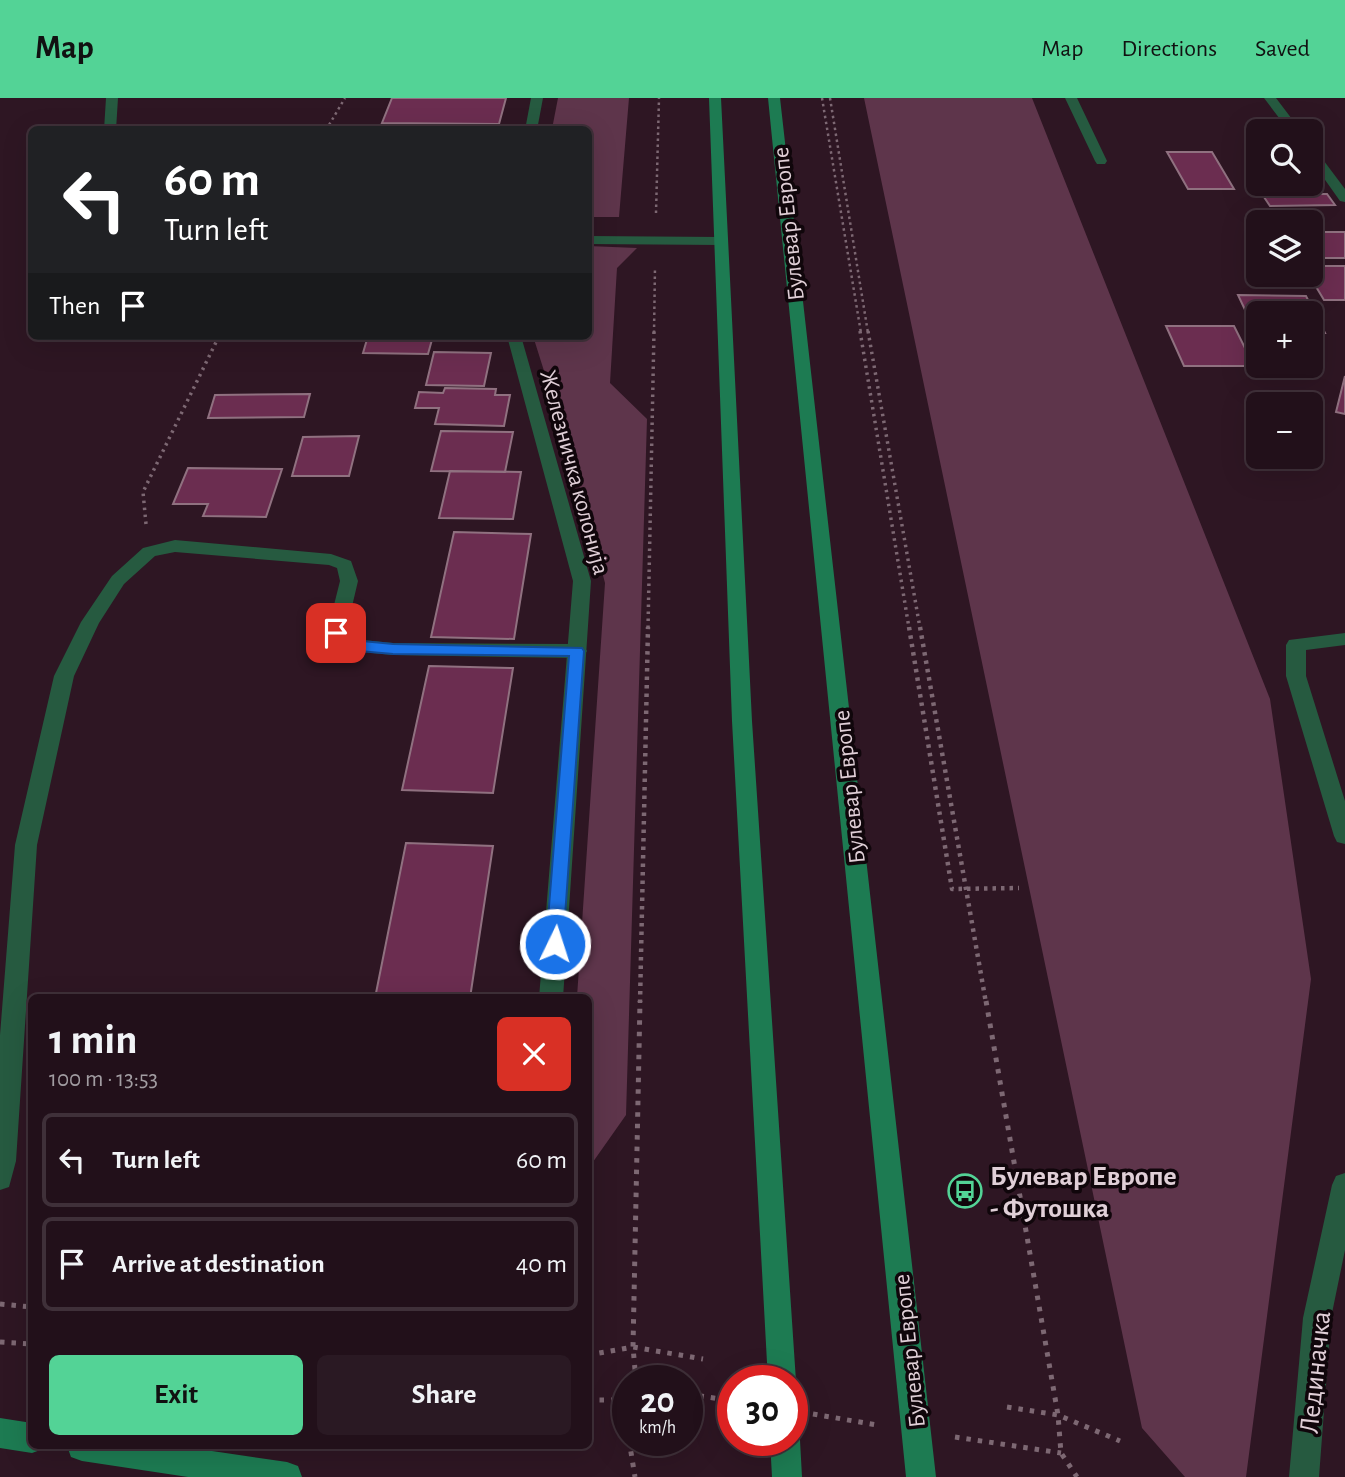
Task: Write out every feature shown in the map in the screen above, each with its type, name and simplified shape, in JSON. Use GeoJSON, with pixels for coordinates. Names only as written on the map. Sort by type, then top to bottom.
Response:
{"type":"FeatureCollection","features":[{"type":"Feature","properties":{"kind":"main road"},"geometry":{"type":"LineString","coordinates":[[715,98],[742,720],[781,1365]]}},
{"type":"Feature","properties":{"kind":"main road","name":"Булевар Европе"},"geometry":{"type":"LineString","coordinates":[[774,98],[921,1477]]}},
{"type":"Feature","properties":{"kind":"main road"},"geometry":{"type":"LineString","coordinates":[[0,1433],[28,1437]]}},
{"type":"Feature","properties":{"kind":"main road"},"geometry":{"type":"LineString","coordinates":[[102,1449],[287,1477]]}},
{"type":"Feature","properties":{"kind":"main road"},"geometry":{"type":"LineString","coordinates":[[786,1456],[787,1477]]}},
{"type":"Feature","properties":{"kind":"street"},"geometry":{"type":"LineString","coordinates":[[110,126],[112,98]]}},
{"type":"Feature","properties":{"kind":"street"},"geometry":{"type":"LineString","coordinates":[[532,126],[537,98]]}},
{"type":"Feature","properties":{"kind":"street"},"geometry":{"type":"LineString","coordinates":[[1071,98],[1101,161]]}},
{"type":"Feature","properties":{"kind":"street"},"geometry":{"type":"LineString","coordinates":[[1270,98],[1286,119]]}},
{"type":"Feature","properties":{"kind":"street"},"geometry":{"type":"LineString","coordinates":[[1323,168],[1345,198]]}},
{"type":"Feature","properties":{"kind":"street"},"geometry":{"type":"LineString","coordinates":[[592,240],[720,242]]}},
{"type":"Feature","properties":{"kind":"street","name":"Железничка колонија"},"geometry":{"type":"LineString","coordinates":[[515,340],[582,581],[551,994]]}},
{"type":"Feature","properties":{"kind":"street"},"geometry":{"type":"LineString","coordinates":[[0,1178],[4,1161],[26,845],[64,676],[90,622],[118,580],[149,552],[175,546],[331,560],[345,565],[349,581],[336,633],[348,645],[393,649],[577,651]]}},
{"type":"Feature","properties":{"kind":"street"},"geometry":{"type":"LineString","coordinates":[[1345,639],[1296,645],[1296,676],[1345,836]]}},
{"type":"Feature","properties":{"kind":"street","name":"Лединачка"},"geometry":{"type":"LineString","coordinates":[[1304,1477],[1317,1318],[1345,1185]]}},
{"type":"Feature","properties":{"kind":"path"},"geometry":{"type":"LineString","coordinates":[[328,126],[345,98]]}},
{"type":"Feature","properties":{"kind":"path"},"geometry":{"type":"LineString","coordinates":[[822,98],[951,889],[1019,888]]}},
{"type":"Feature","properties":{"kind":"path"},"geometry":{"type":"LineString","coordinates":[[830,98],[869,336],[1058,1416],[1061,1452],[1077,1477]]}},
{"type":"Feature","properties":{"kind":"path"},"geometry":{"type":"LineString","coordinates":[[149,552],[143,492],[217,340]]}},
{"type":"Feature","properties":{"kind":"path"},"geometry":{"type":"LineString","coordinates":[[635,1365],[636,1127],[651,411]]}},
{"type":"Feature","properties":{"kind":"path"},"geometry":{"type":"LineString","coordinates":[[0,1304],[28,1307]]}},
{"type":"Feature","properties":{"kind":"path"},"geometry":{"type":"LineString","coordinates":[[0,1342],[28,1344]]}},
{"type":"Feature","properties":{"kind":"path"},"geometry":{"type":"LineString","coordinates":[[592,1354],[633,1347],[703,1359]]}},
{"type":"Feature","properties":{"kind":"path"},"geometry":{"type":"LineString","coordinates":[[592,1400],[612,1399]]}},
{"type":"Feature","properties":{"kind":"path"},"geometry":{"type":"LineString","coordinates":[[1007,1407],[1058,1416],[1121,1441]]}},
{"type":"Feature","properties":{"kind":"path"},"geometry":{"type":"LineString","coordinates":[[632,1456],[635,1477]]}},
{"type":"Feature","properties":{"kind":"shaded area"},"geometry":{"type":"Polygon","coordinates":[[[558,98],[629,98],[619,217],[592,217],[592,126],[553,126],[558,98]]]}},
{"type":"Feature","properties":{"kind":"shaded area"},"geometry":{"type":"Polygon","coordinates":[[[864,98],[1032,98],[1270,699],[1311,979],[1246,1477],[1185,1477],[1142,1428],[864,98]]]}},
{"type":"Feature","properties":{"kind":"shaded area"},"geometry":{"type":"Polygon","coordinates":[[[592,246],[637,248],[617,268],[610,383],[647,419],[626,1115],[592,1163],[592,994],[577,994],[605,583],[574,466],[534,340],[592,340],[592,246]]]}},
{"type":"Feature","properties":{"kind":"building"},"geometry":{"type":"Polygon","coordinates":[[[392,98],[506,98],[499,124],[382,123],[392,98]]]}},
{"type":"Feature","properties":{"kind":"building"},"geometry":{"type":"Polygon","coordinates":[[[1167,152],[1212,152],[1234,189],[1188,189],[1167,152]]]}},
{"type":"Feature","properties":{"kind":"building"},"geometry":{"type":"Polygon","coordinates":[[[1327,194],[1335,205],[1270,206],[1263,196],[1327,194]]]}},
{"type":"Feature","properties":{"kind":"building"},"geometry":{"type":"Polygon","coordinates":[[[1323,232],[1345,232],[1345,258],[1323,258],[1323,232]]]}},
{"type":"Feature","properties":{"kind":"building"},"geometry":{"type":"Polygon","coordinates":[[[1323,266],[1345,266],[1345,300],[1324,300],[1316,287],[1323,287],[1323,266]]]}},
{"type":"Feature","properties":{"kind":"building"},"geometry":{"type":"Polygon","coordinates":[[[1238,295],[1306,296],[1309,301],[1246,301],[1246,312],[1238,295]]]}},
{"type":"Feature","properties":{"kind":"building"},"geometry":{"type":"Polygon","coordinates":[[[1166,326],[1234,326],[1246,350],[1246,366],[1184,366],[1166,326]]]}},
{"type":"Feature","properties":{"kind":"building"},"geometry":{"type":"Polygon","coordinates":[[[367,340],[432,340],[428,354],[363,353],[367,340]]]}},
{"type":"Feature","properties":{"kind":"building"},"geometry":{"type":"Polygon","coordinates":[[[434,352],[491,353],[484,386],[426,385],[434,352]]]}},
{"type":"Feature","properties":{"kind":"building"},"geometry":{"type":"Polygon","coordinates":[[[1345,376],[1345,414],[1336,412],[1345,376]]]}},
{"type":"Feature","properties":{"kind":"building"},"geometry":{"type":"Polygon","coordinates":[[[445,388],[496,389],[495,395],[510,395],[504,426],[435,424],[439,408],[415,408],[419,392],[443,393],[445,388]]]}},
{"type":"Feature","properties":{"kind":"building"},"geometry":{"type":"Polygon","coordinates":[[[310,394],[304,417],[208,418],[215,395],[310,394]]]}},
{"type":"Feature","properties":{"kind":"building"},"geometry":{"type":"Polygon","coordinates":[[[441,431],[513,432],[505,472],[431,471],[441,431]]]}},
{"type":"Feature","properties":{"kind":"building"},"geometry":{"type":"Polygon","coordinates":[[[359,436],[349,476],[292,476],[303,437],[359,436]]]}},
{"type":"Feature","properties":{"kind":"building"},"geometry":{"type":"Polygon","coordinates":[[[188,468],[282,469],[266,517],[203,516],[208,504],[173,504],[188,468]]]}},
{"type":"Feature","properties":{"kind":"building"},"geometry":{"type":"Polygon","coordinates":[[[450,471],[521,472],[513,519],[439,518],[450,471]]]}},
{"type":"Feature","properties":{"kind":"building"},"geometry":{"type":"Polygon","coordinates":[[[454,532],[531,534],[514,639],[431,637],[454,532]]]}},
{"type":"Feature","properties":{"kind":"building"},"geometry":{"type":"Polygon","coordinates":[[[429,666],[513,668],[493,793],[402,790],[429,666]]]}},
{"type":"Feature","properties":{"kind":"building"},"geometry":{"type":"Polygon","coordinates":[[[406,843],[493,846],[471,994],[376,994],[406,843]]]}},
{"type":"Feature","properties":{"kind":"place","name":"Булевар Европе - Футошка"},"geometry":{"type":"Point","coordinates":[965,1191]}},
{"type":"Feature","properties":{"kind":"route"},"geometry":{"type":"LineString","coordinates":[[336,633],[348,645],[393,649],[577,651],[555,944]]}}]}
